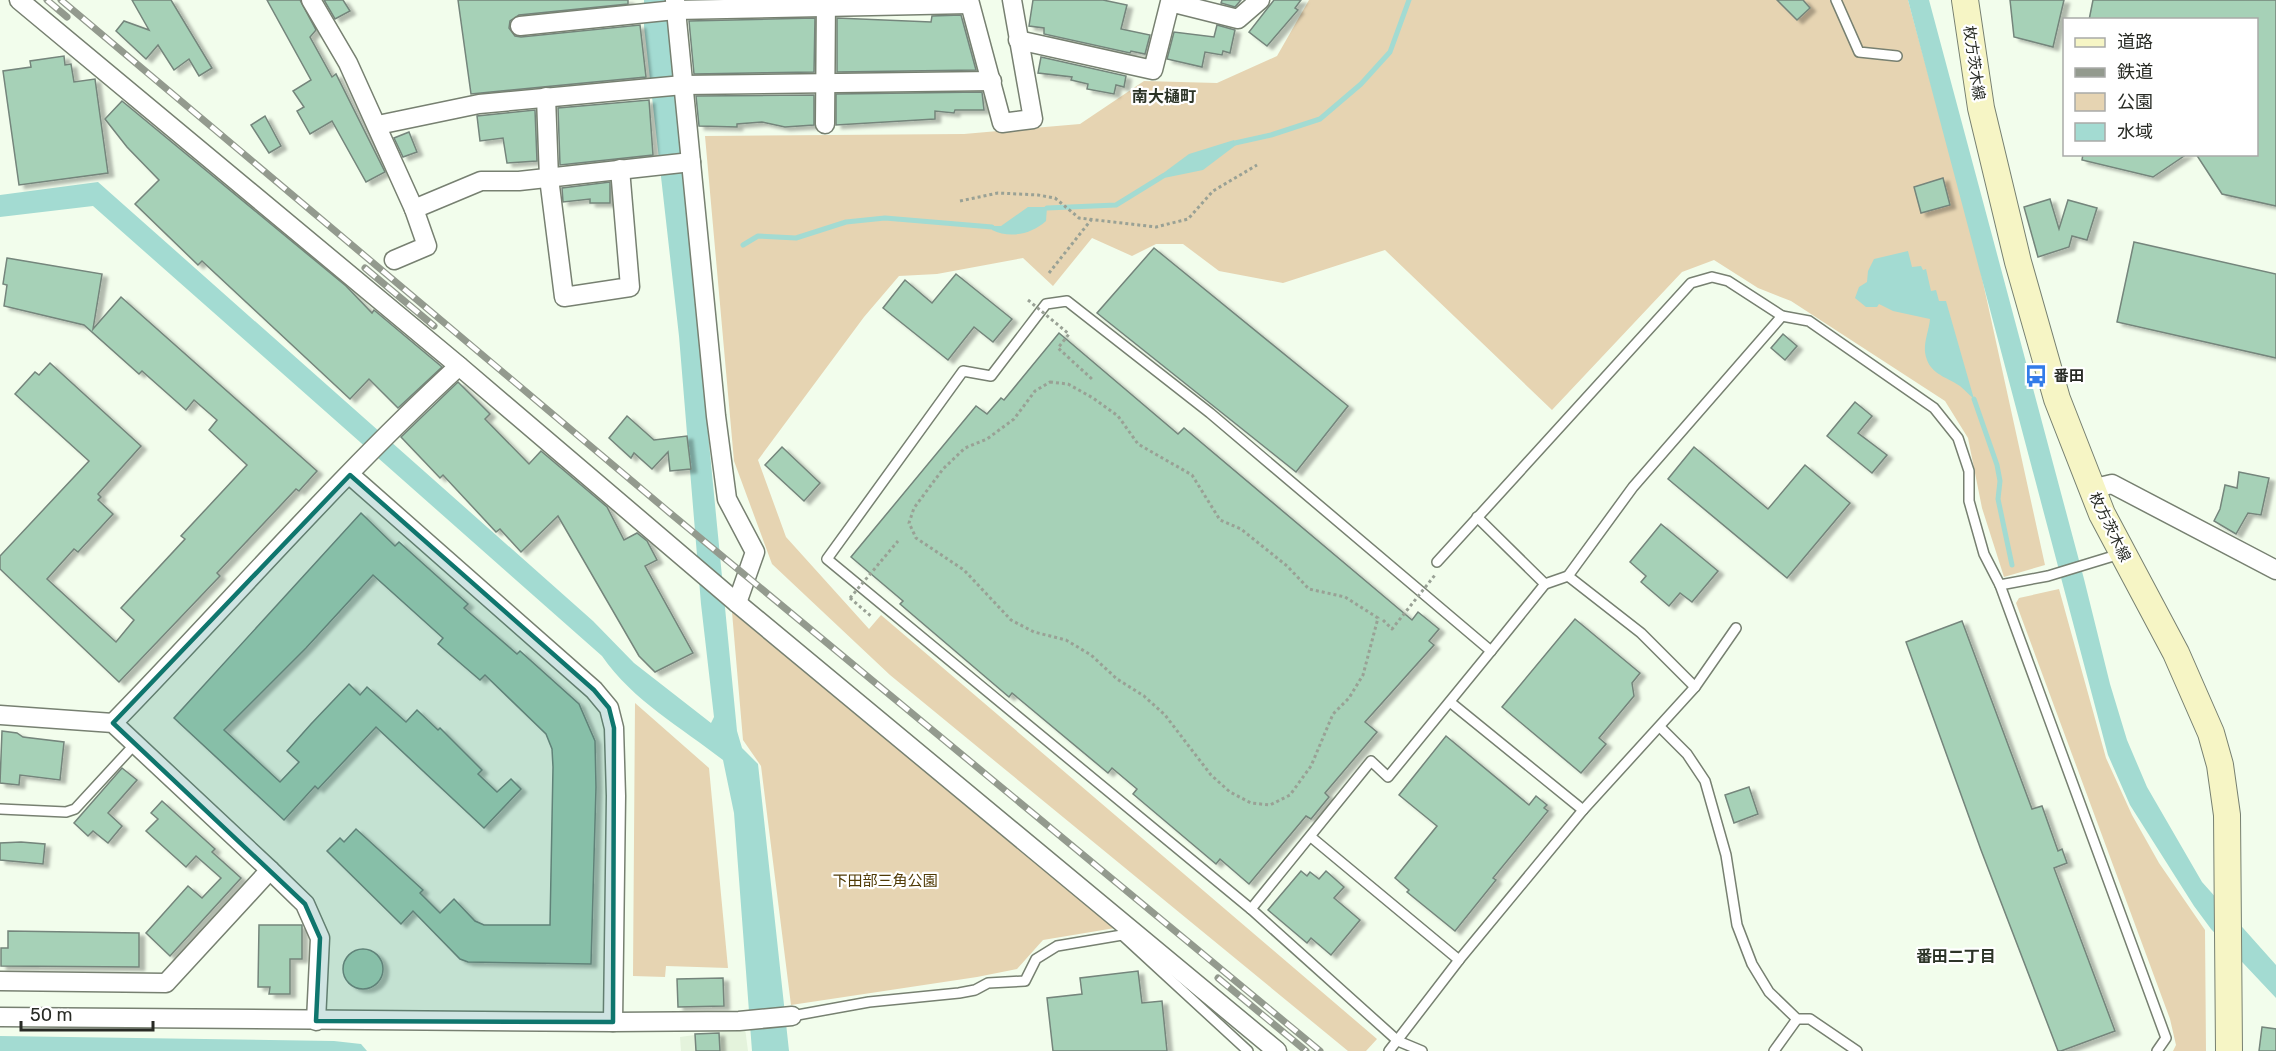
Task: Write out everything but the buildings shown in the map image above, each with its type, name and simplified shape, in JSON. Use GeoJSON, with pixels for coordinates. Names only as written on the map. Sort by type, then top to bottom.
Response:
{"type":"FeatureCollection","features":[{"type":"Feature","properties":{"kind":"main road","name":"枚方茨木線"},"geometry":{"type":"LineString","coordinates":[[1965,0],[1981,108],[2018,262],[2057,399],[2091,489],[2122,553],[2176,653],[2211,733],[2220,765],[2227,815],[2226,947],[2229,1051]]}},
{"type":"Feature","properties":{"kind":"street"},"geometry":{"type":"LineString","coordinates":[[20,0],[459,366],[737,603],[1277,1051]]}},
{"type":"Feature","properties":{"kind":"street"},"geometry":{"type":"LineString","coordinates":[[310,0],[348,63],[378,125],[414,209],[427,246],[394,260]]}},
{"type":"Feature","properties":{"kind":"street"},"geometry":{"type":"LineString","coordinates":[[520,26],[637,7],[969,2],[1002,123],[1033,119],[1012,0]]}},
{"type":"Feature","properties":{"kind":"street"},"geometry":{"type":"LineString","coordinates":[[1018,40],[1153,70],[1165,1],[1238,20],[1260,0]]}},
{"type":"Feature","properties":{"kind":"street"},"geometry":{"type":"LineString","coordinates":[[825,124],[826,3]]}},
{"type":"Feature","properties":{"kind":"street"},"geometry":{"type":"LineString","coordinates":[[675,5],[716,416],[727,499],[755,552],[737,603]]}},
{"type":"Feature","properties":{"kind":"street"},"geometry":{"type":"LineString","coordinates":[[378,125],[479,104],[683,85],[992,81]]}},
{"type":"Feature","properties":{"kind":"street"},"geometry":{"type":"LineString","coordinates":[[546,97],[549,177],[564,297],[630,287],[620,170]]}},
{"type":"Feature","properties":{"kind":"street"},"geometry":{"type":"LineString","coordinates":[[414,209],[481,181],[549,177],[691,162]]}},
{"type":"Feature","properties":{"kind":"street"},"geometry":{"type":"LineString","coordinates":[[113,723],[193,641],[238,588],[350,475],[388,431],[459,366]]}},
{"type":"Feature","properties":{"kind":"street"},"geometry":{"type":"LineString","coordinates":[[350,475],[594,690],[609,708],[614,728],[616,796],[613,1022]]}},
{"type":"Feature","properties":{"kind":"street"},"geometry":{"type":"LineString","coordinates":[[2091,489],[2112,484],[2276,570]]}},
{"type":"Feature","properties":{"kind":"street"},"geometry":{"type":"LineString","coordinates":[[0,715],[113,723],[270,870],[305,904],[320,938],[316,1021]]}},
{"type":"Feature","properties":{"kind":"street"},"geometry":{"type":"LineString","coordinates":[[0,981],[166,983],[270,870]]}},
{"type":"Feature","properties":{"kind":"street"},"geometry":{"type":"LineString","coordinates":[[0,1017],[613,1022],[739,1021],[792,1016]]}},
{"type":"Feature","properties":{"kind":"lane"},"geometry":{"type":"LineString","coordinates":[[1836,0],[1859,52],[1897,56]]}},
{"type":"Feature","properties":{"kind":"lane"},"geometry":{"type":"LineString","coordinates":[[1437,562],[1690,283],[1712,277],[1728,281],[1782,316],[1809,321],[1934,408],[1958,438],[1969,471],[1969,501],[1984,554],[2000,585],[2166,1038],[2158,1051]]}},
{"type":"Feature","properties":{"kind":"lane"},"geometry":{"type":"LineString","coordinates":[[1422,1051],[1398,1041],[1251,909],[827,559],[963,371],[990,376],[1046,304],[1068,301],[1210,413],[1491,651]]}},
{"type":"Feature","properties":{"kind":"lane"},"geometry":{"type":"LineString","coordinates":[[1251,909],[1371,761],[1388,777],[1545,584],[1568,576],[1634,488],[1782,316]]}},
{"type":"Feature","properties":{"kind":"lane"},"geometry":{"type":"LineString","coordinates":[[1477,517],[1545,584]]}},
{"type":"Feature","properties":{"kind":"lane"},"geometry":{"type":"LineString","coordinates":[[2000,585],[2048,576],[2122,553]]}},
{"type":"Feature","properties":{"kind":"lane"},"geometry":{"type":"LineString","coordinates":[[1568,576],[1641,633],[1695,687]]}},
{"type":"Feature","properties":{"kind":"lane"},"geometry":{"type":"LineString","coordinates":[[1389,1051],[1459,960],[1583,810],[1695,687],[1736,628]]}},
{"type":"Feature","properties":{"kind":"lane"},"geometry":{"type":"LineString","coordinates":[[1450,702],[1583,810]]}},
{"type":"Feature","properties":{"kind":"lane"},"geometry":{"type":"LineString","coordinates":[[1660,728],[1687,754],[1705,781],[1726,855],[1737,925],[1752,964],[1770,992],[1797,1019],[1810,1019],[1857,1051]]}},
{"type":"Feature","properties":{"kind":"lane"},"geometry":{"type":"LineString","coordinates":[[0,809],[66,812],[75,809],[135,744]]}},
{"type":"Feature","properties":{"kind":"lane"},"geometry":{"type":"LineString","coordinates":[[1311,837],[1459,960]]}},
{"type":"Feature","properties":{"kind":"lane"},"geometry":{"type":"LineString","coordinates":[[792,1016],[869,1002],[959,993],[975,990],[988,983],[1024,981],[1036,959],[1057,946],[1122,935],[1248,1051]]}},
{"type":"Feature","properties":{"kind":"lane"},"geometry":{"type":"LineString","coordinates":[[1774,1051],[1797,1019]]}},
{"type":"Feature","properties":{"kind":"path"},"geometry":{"type":"LineString","coordinates":[[960,201],[998,194],[1027,194],[1055,198],[1078,218],[1156,227],[1188,219],[1208,200],[1213,191],[1257,165]]}},
{"type":"Feature","properties":{"kind":"path"},"geometry":{"type":"LineString","coordinates":[[1049,273],[1091,220]]}},
{"type":"Feature","properties":{"kind":"path"},"geometry":{"type":"LineString","coordinates":[[1028,300],[1069,334],[1058,348],[1093,380]]}},
{"type":"Feature","properties":{"kind":"path"},"geometry":{"type":"LineString","coordinates":[[1380,619],[1363,675],[1349,698],[1333,714],[1311,766],[1290,795],[1270,805],[1251,803],[1230,792],[1211,775],[1165,715],[1144,696],[1117,679],[1091,655],[1074,645],[1034,632],[1011,620],[964,570],[916,538],[909,523],[914,508],[942,469],[965,448],[987,439],[1014,419],[1035,391],[1050,382],[1068,384],[1118,416],[1138,444],[1192,475],[1220,520],[1241,529],[1287,566],[1309,590],[1345,597],[1380,619],[1392,629],[1435,575]]}},
{"type":"Feature","properties":{"kind":"path"},"geometry":{"type":"LineString","coordinates":[[872,617],[850,598],[898,541]]}},
{"type":"Feature","properties":{"kind":"highlighted area"},"geometry":{"type":"Polygon","coordinates":[[[350,475],[594,690],[609,708],[614,728],[613,1022],[316,1021],[320,938],[305,904],[113,723],[350,475]]]}},
{"type":"Feature","properties":{"kind":"shaded area"},"geometry":{"type":"Polygon","coordinates":[[[745,1028],[748,1051],[681,1051],[680,1037],[745,1028]]]}},
{"type":"Feature","properties":{"kind":"green space"},"geometry":{"type":"Polygon","coordinates":[[[1309,0],[1908,0],[1975,246],[2045,565],[2004,577],[1982,508],[1968,438],[1945,401],[1791,301],[1758,288],[1714,260],[1682,272],[1552,410],[1385,250],[1283,283],[1219,271],[1183,244],[1156,244],[1132,256],[1092,238],[1053,286],[1023,258],[937,274],[899,276],[864,317],[758,460],[786,537],[869,629],[881,615],[1377,1039],[1366,1051],[1348,1051],[890,675],[772,564],[734,461],[705,136],[964,134],[1080,124],[1144,81],[1217,83],[1277,56],[1309,0]]]}},
{"type":"Feature","properties":{"kind":"green space"},"geometry":{"type":"Polygon","coordinates":[[[2059,589],[2106,758],[2132,815],[2159,863],[2205,930],[2206,1051],[2173,1051],[2176,1045],[2170,1019],[2016,603],[2019,598],[2059,589]]]}},
{"type":"Feature","properties":{"kind":"green space","name":"下田部三角公園"},"geometry":{"type":"Polygon","coordinates":[[[732,612],[1115,928],[1043,940],[1017,969],[791,1005],[761,766],[743,740],[732,612]]]}},
{"type":"Feature","properties":{"kind":"green space"},"geometry":{"type":"Polygon","coordinates":[[[635,703],[709,768],[728,968],[666,966],[665,977],[633,976],[635,703]]]}},
{"type":"Feature","properties":{"kind":"water"},"geometry":{"type":"Polygon","coordinates":[[[644,0],[666,0],[737,731],[742,748],[758,764],[789,1051],[752,1051],[734,813],[723,760],[658,713],[628,687],[602,656],[93,206],[0,217],[0,195],[98,182],[593,621],[634,663],[711,723],[714,717],[701,604],[679,336],[644,26],[644,0]]]}},
{"type":"Feature","properties":{"kind":"water"},"geometry":{"type":"Polygon","coordinates":[[[1908,0],[1929,0],[2110,684],[2127,740],[2147,787],[2202,882],[2276,965],[2276,998],[2211,929],[2194,906],[2130,805],[2108,755],[1908,0]]]}},
{"type":"Feature","properties":{"kind":"water"},"geometry":{"type":"Polygon","coordinates":[[[1234,140],[1236,145],[1203,170],[1164,178],[1162,174],[1189,154],[1234,140]]]}},
{"type":"Feature","properties":{"kind":"water"},"geometry":{"type":"Polygon","coordinates":[[[1028,207],[1047,207],[1046,221],[1020,234],[999,233],[992,230],[993,226],[1001,226],[1028,207]]]}},
{"type":"Feature","properties":{"kind":"water"},"geometry":{"type":"Polygon","coordinates":[[[1908,251],[1912,267],[1921,266],[1923,270],[1926,269],[1931,291],[1936,290],[1939,301],[1946,301],[1974,399],[1960,386],[1938,374],[1930,365],[1925,348],[1930,319],[1893,311],[1879,304],[1877,307],[1866,307],[1855,298],[1859,287],[1867,282],[1868,271],[1874,259],[1908,251]]]}},
{"type":"Feature","properties":{"kind":"water"},"geometry":{"type":"Polygon","coordinates":[[[0,1036],[334,1041],[361,1044],[367,1051],[0,1051],[0,1036]]]}},
{"type":"Feature","properties":{"kind":"waterway"},"geometry":{"type":"LineString","coordinates":[[1235,143],[1271,135],[1320,119],[1361,84],[1390,52],[1409,0]]}},
{"type":"Feature","properties":{"kind":"waterway"},"geometry":{"type":"LineString","coordinates":[[1047,208],[1116,205],[1163,176]]}},
{"type":"Feature","properties":{"kind":"waterway"},"geometry":{"type":"LineString","coordinates":[[743,245],[758,236],[796,238],[846,222],[885,218],[992,227]]}},
{"type":"Feature","properties":{"kind":"waterway"},"geometry":{"type":"LineString","coordinates":[[1974,399],[1997,465],[2000,481],[1998,499],[2012,565]]}},
{"type":"Feature","properties":{"kind":"railway"},"geometry":{"type":"LineString","coordinates":[[47,0],[67,17]]}},
{"type":"Feature","properties":{"kind":"railway"},"geometry":{"type":"LineString","coordinates":[[61,0],[670,513],[1320,1051]]}},
{"type":"Feature","properties":{"kind":"railway"},"geometry":{"type":"LineString","coordinates":[[365,268],[434,326]]}},
{"type":"Feature","properties":{"kind":"railway"},"geometry":{"type":"LineString","coordinates":[[1218,978],[1306,1051]]}},
{"type":"Feature","properties":{"kind":"place","name":"番田"},"geometry":{"type":"Point","coordinates":[2036,376]}},
{"type":"Feature","properties":{"kind":"district","name":"南大樋町"},"geometry":{"type":"Point","coordinates":[1164,96]}},
{"type":"Feature","properties":{"kind":"district","name":"番田二丁目"},"geometry":{"type":"Point","coordinates":[1956,956]}}]}
